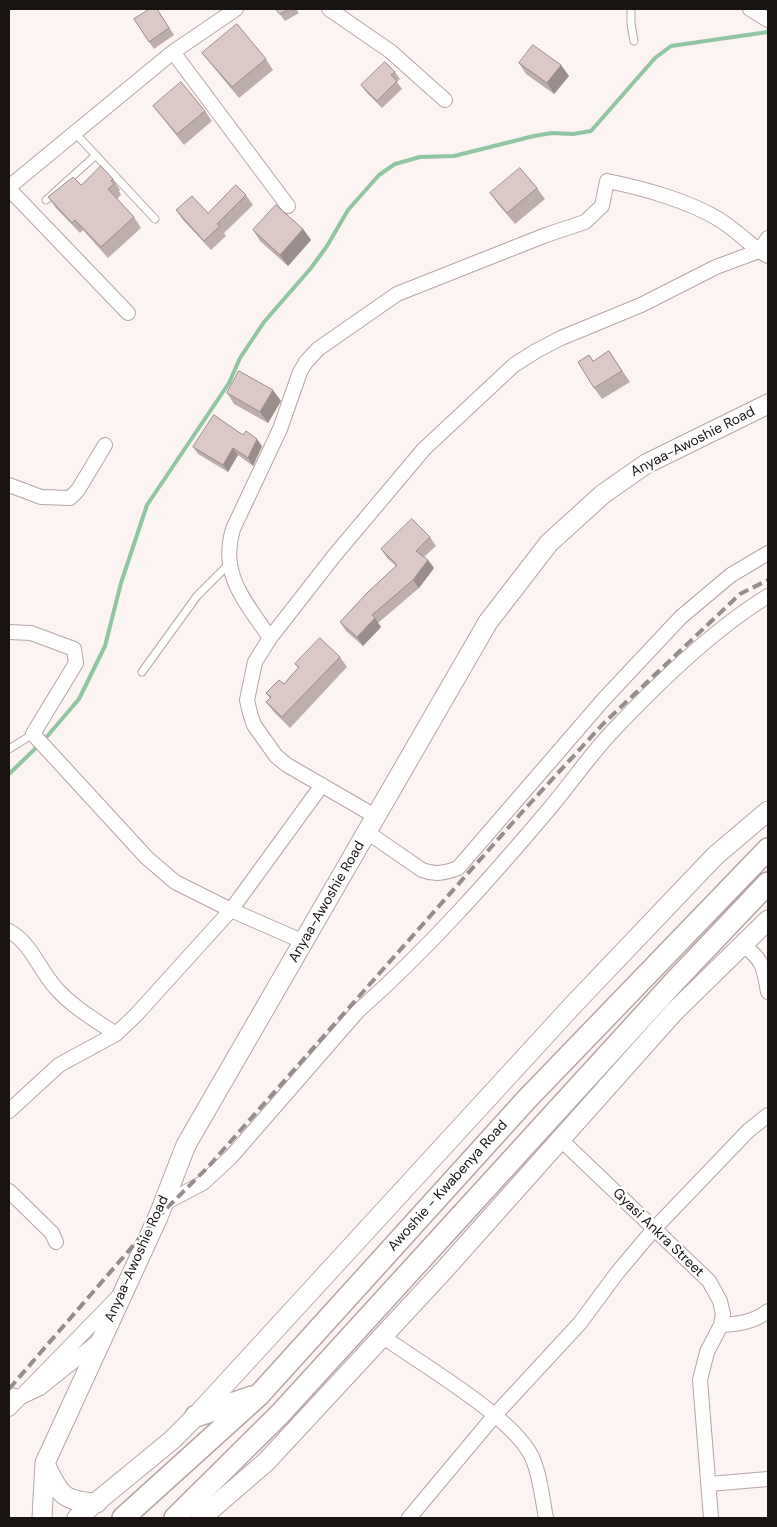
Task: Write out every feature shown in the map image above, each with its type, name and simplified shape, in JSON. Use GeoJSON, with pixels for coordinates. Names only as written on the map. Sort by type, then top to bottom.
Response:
{"type":"FeatureCollection","features":[{"type":"Feature","properties":{"kind":"main road","name":"Awoshie - Kwabenya Road"},"geometry":{"type":"LineString","coordinates":[[123,1518],[259,1395],[527,1099],[768,850]]}},
{"type":"Feature","properties":{"kind":"main road","name":"Awoshie - Kwabenya Road"},"geometry":{"type":"LineString","coordinates":[[174,1518],[280,1414],[546,1122],[768,883]]}},
{"type":"Feature","properties":{"kind":"main road"},"geometry":{"type":"LineString","coordinates":[[527,1099],[536,1098],[546,1106],[548,1113],[546,1122]]}},
{"type":"Feature","properties":{"kind":"main road"},"geometry":{"type":"LineString","coordinates":[[196,1416],[259,1395]]}},
{"type":"Feature","properties":{"kind":"street"},"geometry":{"type":"LineString","coordinates":[[128,313],[9,188],[172,52],[236,9]]}},
{"type":"Feature","properties":{"kind":"street"},"geometry":{"type":"LineString","coordinates":[[329,9],[390,51],[444,100]]}},
{"type":"Feature","properties":{"kind":"street"},"geometry":{"type":"LineString","coordinates":[[750,9],[768,20]]}},
{"type":"Feature","properties":{"kind":"street"},"geometry":{"type":"LineString","coordinates":[[172,52],[288,206]]}},
{"type":"Feature","properties":{"kind":"street"},"geometry":{"type":"LineString","coordinates":[[270,638],[237,589],[229,564],[229,542],[233,529],[280,429],[306,362],[318,349],[397,294],[546,235],[585,222],[602,206],[608,181],[641,188],[710,214],[764,254]]}},
{"type":"Feature","properties":{"kind":"street"},"geometry":{"type":"LineString","coordinates":[[764,254],[768,238]]}},
{"type":"Feature","properties":{"kind":"street"},"geometry":{"type":"LineString","coordinates":[[764,254],[716,267],[641,305],[561,338],[514,365],[424,449],[357,527],[270,638],[255,662],[251,674],[247,700],[252,719],[276,756],[322,785],[371,824],[422,870],[431,874],[458,868],[610,692],[681,617],[731,575],[768,553]]}},
{"type":"Feature","properties":{"kind":"street","name":"Anyaa-Awoshie Road"},"geometry":{"type":"LineString","coordinates":[[42,1518],[45,1463],[120,1294],[163,1204],[186,1145],[488,622],[549,543],[603,494],[646,464],[768,404]]}},
{"type":"Feature","properties":{"kind":"street"},"geometry":{"type":"LineString","coordinates":[[9,485],[41,497],[70,498],[78,490],[105,445]]}},
{"type":"Feature","properties":{"kind":"street"},"geometry":{"type":"LineString","coordinates":[[163,1204],[203,1183],[231,1157],[358,1011],[386,985],[482,886],[608,736],[652,692],[719,632],[768,596]]}},
{"type":"Feature","properties":{"kind":"street"},"geometry":{"type":"LineString","coordinates":[[9,632],[31,633],[74,649],[77,655],[76,663],[38,741],[147,858],[175,882],[231,910],[304,942]]}},
{"type":"Feature","properties":{"kind":"street"},"geometry":{"type":"LineString","coordinates":[[9,1111],[59,1066],[116,1034],[136,1015],[231,910],[322,785]]}},
{"type":"Feature","properties":{"kind":"street"},"geometry":{"type":"LineString","coordinates":[[77,1518],[172,1440],[196,1416],[588,990],[716,856],[768,812]]}},
{"type":"Feature","properties":{"kind":"street"},"geometry":{"type":"LineString","coordinates":[[201,1518],[266,1462],[674,1012],[768,920]]}},
{"type":"Feature","properties":{"kind":"street"},"geometry":{"type":"LineString","coordinates":[[9,931],[27,946],[54,986],[65,998],[116,1034]]}},
{"type":"Feature","properties":{"kind":"street"},"geometry":{"type":"LineString","coordinates":[[743,945],[759,956],[768,992]]}},
{"type":"Feature","properties":{"kind":"street"},"geometry":{"type":"LineString","coordinates":[[409,1518],[495,1415],[580,1323],[617,1273],[654,1228],[748,1131],[768,1115]]}},
{"type":"Feature","properties":{"kind":"street","name":"Gyasi Ankra Street"},"geometry":{"type":"LineString","coordinates":[[560,1139],[709,1281],[720,1302],[723,1314],[721,1325]]}},
{"type":"Feature","properties":{"kind":"street"},"geometry":{"type":"LineString","coordinates":[[9,1191],[52,1233],[56,1242]]}},
{"type":"Feature","properties":{"kind":"street"},"geometry":{"type":"LineString","coordinates":[[9,1409],[15,1396],[120,1294]]}},
{"type":"Feature","properties":{"kind":"street"},"geometry":{"type":"LineString","coordinates":[[711,1518],[700,1380],[706,1352],[721,1325],[741,1324],[761,1317],[768,1311]]}},
{"type":"Feature","properties":{"kind":"street"},"geometry":{"type":"LineString","coordinates":[[382,1336],[495,1415],[531,1456],[546,1518]]}},
{"type":"Feature","properties":{"kind":"street"},"geometry":{"type":"LineString","coordinates":[[15,1396],[40,1388],[100,1340]]}},
{"type":"Feature","properties":{"kind":"street"},"geometry":{"type":"LineString","coordinates":[[45,1463],[61,1494],[75,1502],[97,1503]]}},
{"type":"Feature","properties":{"kind":"street"},"geometry":{"type":"LineString","coordinates":[[709,1484],[768,1479]]}},
{"type":"Feature","properties":{"kind":"lane"},"geometry":{"type":"LineString","coordinates":[[631,9],[630,24],[634,40]]}},
{"type":"Feature","properties":{"kind":"lane"},"geometry":{"type":"LineString","coordinates":[[75,132],[155,219]]}},
{"type":"Feature","properties":{"kind":"lane"},"geometry":{"type":"LineString","coordinates":[[46,200],[96,155]]}},
{"type":"Feature","properties":{"kind":"lane"},"geometry":{"type":"LineString","coordinates":[[142,672],[196,596],[229,564]]}},
{"type":"Feature","properties":{"kind":"lane"},"geometry":{"type":"LineString","coordinates":[[9,750],[38,741]]}},
{"type":"Feature","properties":{"kind":"building"},"geometry":{"type":"Polygon","coordinates":[[[150,9],[157,9],[169,28],[149,42],[134,19],[150,9]]]}},
{"type":"Feature","properties":{"kind":"building"},"geometry":{"type":"Polygon","coordinates":[[[276,9],[289,9],[280,14],[276,9]]]}},
{"type":"Feature","properties":{"kind":"building"},"geometry":{"type":"Polygon","coordinates":[[[237,24],[266,59],[232,87],[202,53],[237,24]]]}},
{"type":"Feature","properties":{"kind":"building"},"geometry":{"type":"Polygon","coordinates":[[[533,45],[561,65],[547,83],[519,63],[533,45]]]}},
{"type":"Feature","properties":{"kind":"building"},"geometry":{"type":"Polygon","coordinates":[[[385,62],[395,72],[391,75],[397,81],[377,101],[361,85],[385,62]]]}},
{"type":"Feature","properties":{"kind":"building"},"geometry":{"type":"Polygon","coordinates":[[[181,82],[205,111],[177,134],[153,106],[181,82]]]}},
{"type":"Feature","properties":{"kind":"building"},"geometry":{"type":"Polygon","coordinates":[[[101,166],[113,179],[111,181],[114,184],[108,189],[134,217],[101,247],[75,220],[72,223],[48,197],[73,177],[81,185],[101,166]]]}},
{"type":"Feature","properties":{"kind":"building"},"geometry":{"type":"Polygon","coordinates":[[[520,168],[537,188],[507,213],[490,193],[520,168]]]}},
{"type":"Feature","properties":{"kind":"building"},"geometry":{"type":"Polygon","coordinates":[[[236,185],[246,195],[217,224],[220,226],[204,241],[176,210],[192,196],[208,213],[236,185]]]}},
{"type":"Feature","properties":{"kind":"building"},"geometry":{"type":"Polygon","coordinates":[[[276,205],[303,229],[280,255],[253,230],[276,205]]]}},
{"type":"Feature","properties":{"kind":"building"},"geometry":{"type":"Polygon","coordinates":[[[609,351],[622,371],[594,388],[578,362],[589,355],[593,361],[609,351]]]}},
{"type":"Feature","properties":{"kind":"building"},"geometry":{"type":"Polygon","coordinates":[[[239,371],[273,390],[260,412],[227,393],[239,371]]]}},
{"type":"Feature","properties":{"kind":"building"},"geometry":{"type":"Polygon","coordinates":[[[214,415],[243,435],[246,431],[257,439],[248,458],[233,448],[223,465],[193,447],[214,415]]]}},
{"type":"Feature","properties":{"kind":"building"},"geometry":{"type":"Polygon","coordinates":[[[412,519],[430,537],[416,551],[428,560],[413,580],[372,615],[375,618],[357,637],[340,622],[397,565],[381,549],[412,519]]]}},
{"type":"Feature","properties":{"kind":"building"},"geometry":{"type":"Polygon","coordinates":[[[320,638],[340,657],[282,717],[266,702],[271,697],[266,693],[279,680],[284,684],[299,667],[295,664],[320,638]]]}},
{"type":"Feature","properties":{"kind":"waterway"},"geometry":{"type":"LineString","coordinates":[[44,740],[79,699],[105,646],[121,583],[147,505],[229,383],[240,358],[264,322],[311,268],[327,246],[348,210],[379,175],[395,164],[420,157],[454,156],[534,136],[591,131],[655,58],[671,46],[768,32]]}},
{"type":"Feature","properties":{"kind":"waterway"},"geometry":{"type":"LineString","coordinates":[[9,774],[39,745]]}},
{"type":"Feature","properties":{"kind":"railway"},"geometry":{"type":"LineString","coordinates":[[9,1389],[158,1217],[208,1167],[524,810],[603,724],[740,594],[768,580]]}}]}
